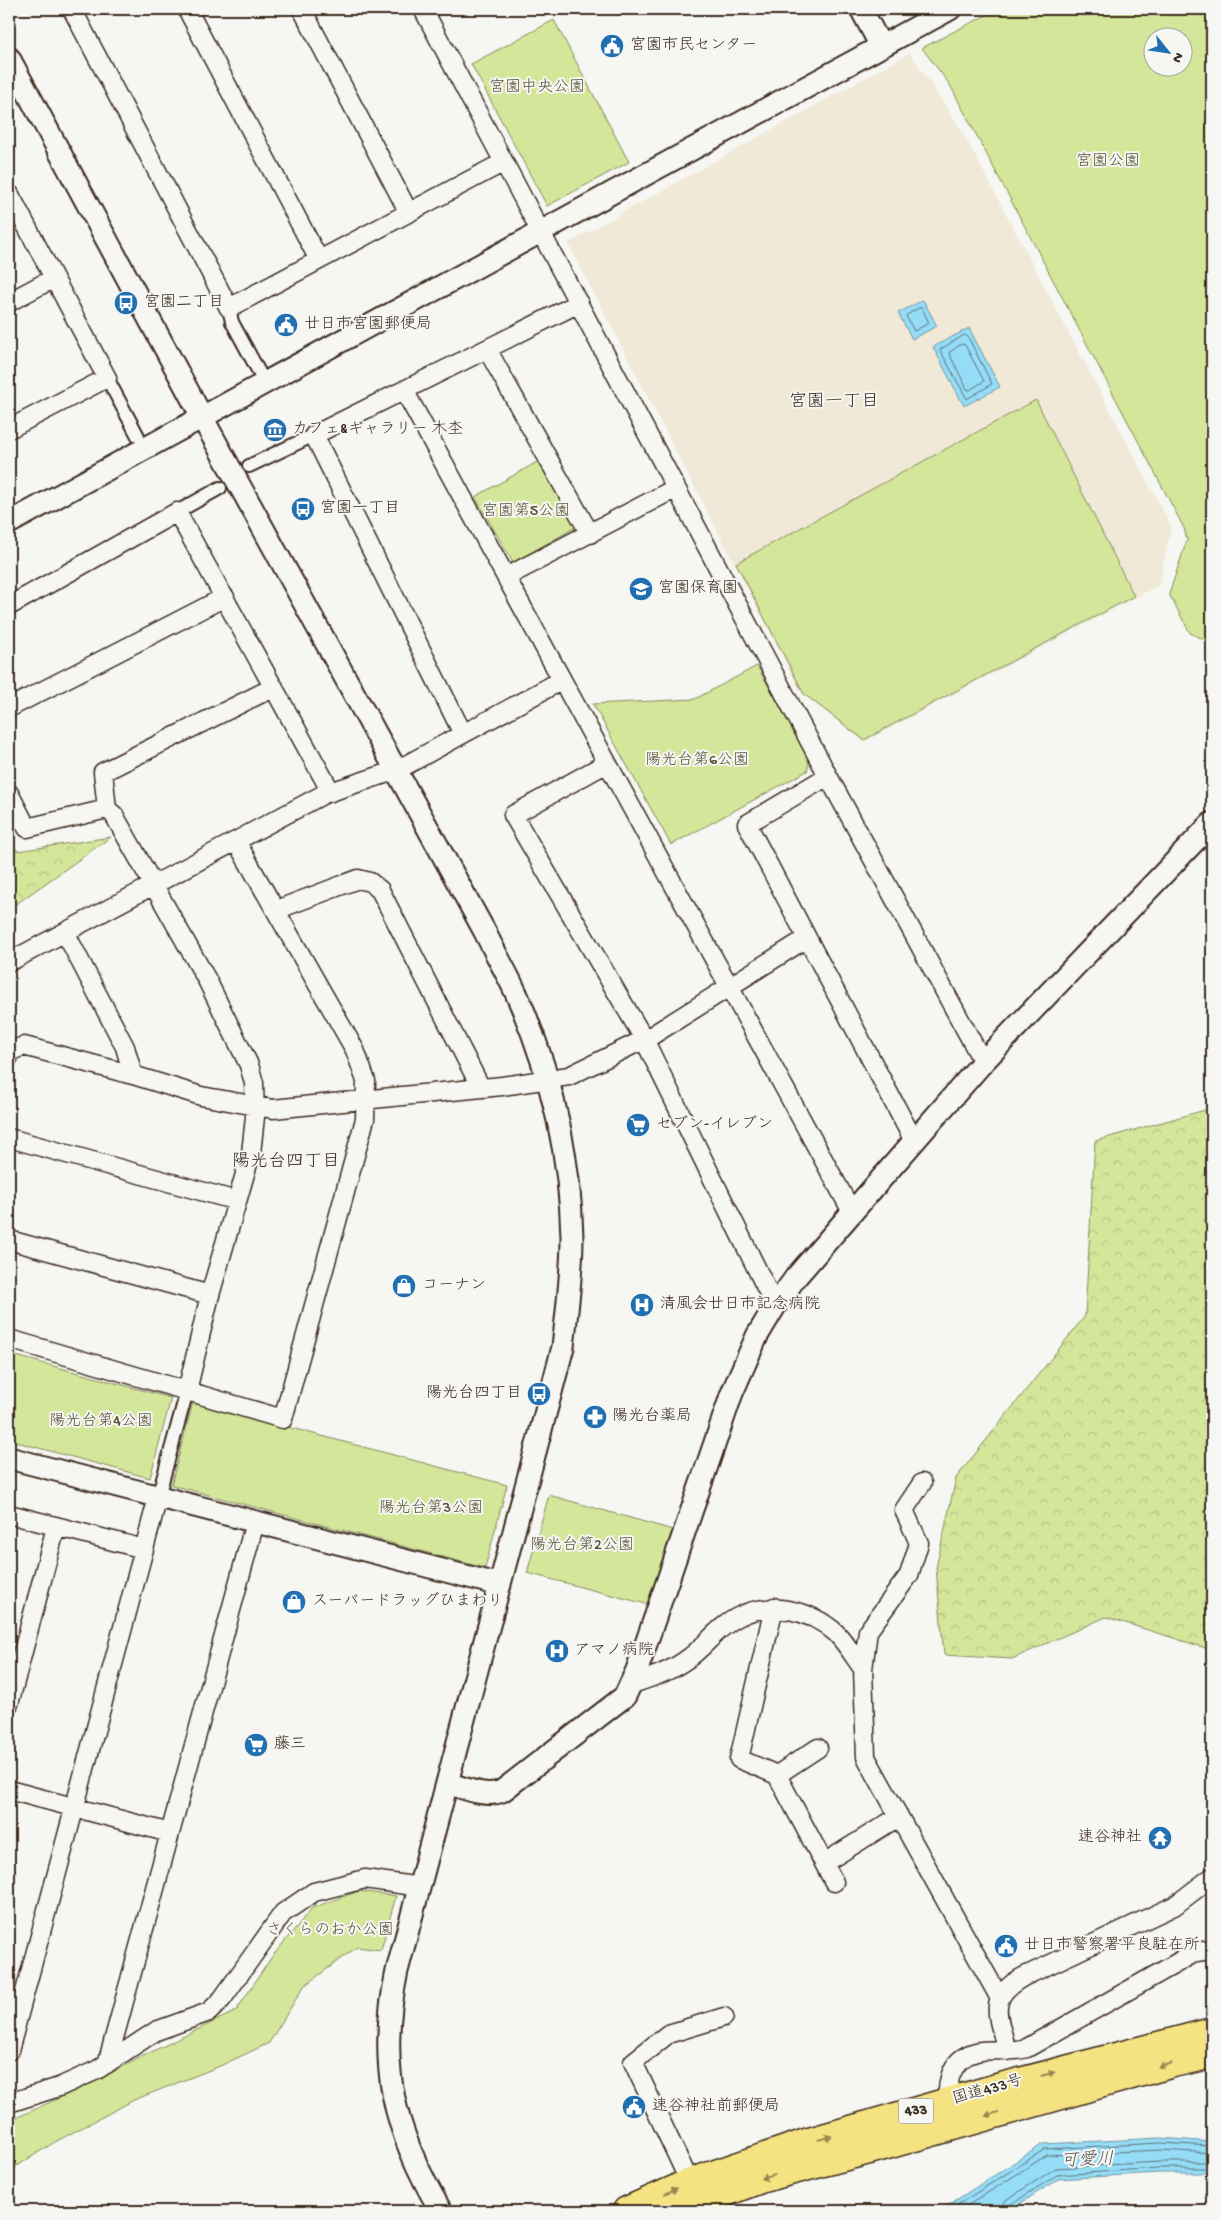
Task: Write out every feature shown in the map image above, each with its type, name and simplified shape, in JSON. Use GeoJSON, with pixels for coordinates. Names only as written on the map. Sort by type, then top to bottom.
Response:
{"type":"FeatureCollection","features":[{"type":"Feature","properties":{"kind":"highway","name":"国道433号"},"geometry":{"type":"LineString","coordinates":[[675,2211],[763,2178],[873,2149],[951,2113],[1212,2032]]}},
{"type":"Feature","properties":{"kind":"highway","name":"国道433号"},"geometry":{"type":"LineString","coordinates":[[627,2211],[690,2182],[806,2143],[951,2113],[1212,2054]]}},
{"type":"Feature","properties":{"kind":"street"},"geometry":{"type":"LineString","coordinates":[[72,9],[229,308],[232,322],[260,374]]}},
{"type":"Feature","properties":{"kind":"street"},"geometry":{"type":"LineString","coordinates":[[187,9],[319,260]]}},
{"type":"Feature","properties":{"kind":"street"},"geometry":{"type":"LineString","coordinates":[[302,9],[409,213]]}},
{"type":"Feature","properties":{"kind":"street"},"geometry":{"type":"LineString","coordinates":[[423,9],[828,776],[983,1062]]}},
{"type":"Feature","properties":{"kind":"street"},"geometry":{"type":"LineString","coordinates":[[861,9],[881,46]]}},
{"type":"Feature","properties":{"kind":"street"},"geometry":{"type":"LineString","coordinates":[[9,523],[203,419],[950,9]]}},
{"type":"Feature","properties":{"kind":"street"},"geometry":{"type":"LineString","coordinates":[[9,58],[203,419],[485,932],[516,993],[548,1079],[566,1165],[572,1238],[563,1347],[392,1996],[388,2046],[389,2071],[398,2121],[416,2168],[441,2211]]}},
{"type":"Feature","properties":{"kind":"street"},"geometry":{"type":"LineString","coordinates":[[229,308],[504,162]]}},
{"type":"Feature","properties":{"kind":"street"},"geometry":{"type":"LineString","coordinates":[[9,192],[138,436]]}},
{"type":"Feature","properties":{"kind":"street"},"geometry":{"type":"LineString","coordinates":[[9,302],[54,278]]}},
{"type":"Feature","properties":{"kind":"street"},"geometry":{"type":"LineString","coordinates":[[249,466],[578,303]]}},
{"type":"Feature","properties":{"kind":"street"},"geometry":{"type":"LineString","coordinates":[[487,349],[590,534]]}},
{"type":"Feature","properties":{"kind":"street"},"geometry":{"type":"LineString","coordinates":[[9,429],[107,378]]}},
{"type":"Feature","properties":{"kind":"street"},"geometry":{"type":"LineString","coordinates":[[404,390],[852,1212]]}},
{"type":"Feature","properties":{"kind":"street"},"geometry":{"type":"LineString","coordinates":[[314,434],[463,734]]}},
{"type":"Feature","properties":{"kind":"street"},"geometry":{"type":"LineString","coordinates":[[9,606],[220,488]]}},
{"type":"Feature","properties":{"kind":"street"},"geometry":{"type":"LineString","coordinates":[[506,577],[676,488]]}},
{"type":"Feature","properties":{"kind":"street"},"geometry":{"type":"LineString","coordinates":[[177,512],[331,792]]}},
{"type":"Feature","properties":{"kind":"street"},"geometry":{"type":"LineString","coordinates":[[9,708],[224,598]]}},
{"type":"Feature","properties":{"kind":"street"},"geometry":{"type":"LineString","coordinates":[[9,962],[331,792],[397,770],[562,680]]}},
{"type":"Feature","properties":{"kind":"street"},"geometry":{"type":"LineString","coordinates":[[9,2052],[187,1391],[210,1295],[251,1153],[255,1106],[254,1083],[249,1064],[206,980],[114,815],[107,809],[103,772],[274,687]]}},
{"type":"Feature","properties":{"kind":"street"},"geometry":{"type":"LineString","coordinates":[[607,763],[513,815],[644,1040],[775,1306]]}},
{"type":"Feature","properties":{"kind":"street"},"geometry":{"type":"LineString","coordinates":[[828,776],[747,824],[914,1141]]}},
{"type":"Feature","properties":{"kind":"street"},"geometry":{"type":"LineString","coordinates":[[9,793],[27,828],[107,809]]}},
{"type":"Feature","properties":{"kind":"street"},"geometry":{"type":"LineString","coordinates":[[447,1784],[486,1794],[502,1791],[625,1696],[632,1684],[732,1393],[757,1336],[775,1306],[796,1277],[983,1062],[1212,823]]}},
{"type":"Feature","properties":{"kind":"street"},"geometry":{"type":"LineString","coordinates":[[9,1339],[283,1419],[365,1119],[366,1081],[355,1050],[236,841]]}},
{"type":"Feature","properties":{"kind":"street"},"geometry":{"type":"LineString","coordinates":[[276,910],[358,880],[370,882],[380,890],[481,1088]]}},
{"type":"Feature","properties":{"kind":"street"},"geometry":{"type":"LineString","coordinates":[[65,932],[125,1047],[133,1075]]}},
{"type":"Feature","properties":{"kind":"street"},"geometry":{"type":"LineString","coordinates":[[9,1053],[24,1046],[133,1075],[201,1096],[273,1109],[481,1088],[570,1076],[644,1040],[807,938]]}},
{"type":"Feature","properties":{"kind":"street"},"geometry":{"type":"LineString","coordinates":[[9,1138],[237,1201]]}},
{"type":"Feature","properties":{"kind":"street"},"geometry":{"type":"LineString","coordinates":[[9,1240],[210,1295]]}},
{"type":"Feature","properties":{"kind":"street"},"geometry":{"type":"LineString","coordinates":[[9,1458],[500,1586]]}},
{"type":"Feature","properties":{"kind":"street"},"geometry":{"type":"LineString","coordinates":[[922,1483],[904,1510],[919,1543],[915,1560],[909,1575],[868,1631],[864,1669],[866,1757],[999,1996]]}},
{"type":"Feature","properties":{"kind":"street"},"geometry":{"type":"LineString","coordinates":[[9,1514],[144,1548]]}},
{"type":"Feature","properties":{"kind":"street"},"geometry":{"type":"LineString","coordinates":[[106,2064],[255,1522]]}},
{"type":"Feature","properties":{"kind":"street"},"geometry":{"type":"LineString","coordinates":[[9,1704],[56,1526]]}},
{"type":"Feature","properties":{"kind":"street"},"geometry":{"type":"LineString","coordinates":[[632,1684],[665,1673],[685,1661],[714,1634],[740,1616],[774,1607],[808,1615],[835,1633],[864,1669]]}},
{"type":"Feature","properties":{"kind":"street"},"geometry":{"type":"LineString","coordinates":[[774,1607],[739,1759],[777,1775],[834,1882]]}},
{"type":"Feature","properties":{"kind":"street"},"geometry":{"type":"LineString","coordinates":[[777,1775],[818,1748]]}},
{"type":"Feature","properties":{"kind":"street"},"geometry":{"type":"LineString","coordinates":[[9,1790],[170,1833]]}},
{"type":"Feature","properties":{"kind":"street"},"geometry":{"type":"LineString","coordinates":[[824,1863],[898,1817]]}},
{"type":"Feature","properties":{"kind":"street"},"geometry":{"type":"LineString","coordinates":[[1007,2051],[997,2006],[999,1996],[1004,1989],[1023,1977],[1174,1906],[1212,1877]]}},
{"type":"Feature","properties":{"kind":"street"},"geometry":{"type":"LineString","coordinates":[[9,2103],[59,2087],[106,2064],[156,2031],[209,2012],[222,1999],[283,1913],[314,1892],[365,1879],[420,1887]]}},
{"type":"Feature","properties":{"kind":"street"},"geometry":{"type":"LineString","coordinates":[[951,2113],[947,2086],[952,2072],[962,2059],[976,2052],[1019,2050],[1033,2045],[1205,1951],[1212,1942]]}},
{"type":"Feature","properties":{"kind":"street"},"geometry":{"type":"LineString","coordinates":[[684,2170],[633,2062],[668,2034],[724,2017]]}},
{"type":"Feature","properties":{"kind":"shaded area"},"geometry":{"type":"Polygon","coordinates":[[[910,53],[962,131],[1171,526],[1159,585],[864,742],[802,694],[568,243],[910,53]]]}},
{"type":"Feature","properties":{"kind":"green space","name":"宮園公園"},"geometry":{"type":"Polygon","coordinates":[[[998,9],[1212,9],[1212,643],[1190,633],[1169,594],[1187,540],[1184,528],[950,85],[922,48],[998,9]]]}},
{"type":"Feature","properties":{"kind":"green space","name":"宮園中央公園"},"geometry":{"type":"Polygon","coordinates":[[[554,20],[629,162],[547,206],[471,64],[554,20]]]}},
{"type":"Feature","properties":{"kind":"green space"},"geometry":{"type":"Polygon","coordinates":[[[1036,400],[1134,596],[864,740],[804,694],[736,563],[1036,400]]]}},
{"type":"Feature","properties":{"kind":"green space","name":"宮園第5公園"},"geometry":{"type":"Polygon","coordinates":[[[539,461],[576,527],[513,563],[475,497],[539,461]]]}},
{"type":"Feature","properties":{"kind":"green space","name":"陽光台第6公園"},"geometry":{"type":"Polygon","coordinates":[[[757,666],[810,758],[807,771],[671,845],[593,704],[695,699],[757,666]]]}},
{"type":"Feature","properties":{"kind":"green space"},"geometry":{"type":"Polygon","coordinates":[[[9,834],[17,851],[111,837],[9,909],[9,834]]]}},
{"type":"Feature","properties":{"kind":"green space"},"geometry":{"type":"Polygon","coordinates":[[[1212,1108],[1212,1650],[1106,1617],[1012,1659],[944,1655],[936,1568],[956,1478],[1085,1316],[1095,1141],[1212,1108]]]}},
{"type":"Feature","properties":{"kind":"green space","name":"陽光台第4公園"},"geometry":{"type":"Polygon","coordinates":[[[9,1354],[171,1398],[150,1478],[9,1440],[9,1354]]]}},
{"type":"Feature","properties":{"kind":"green space","name":"陽光台第3公園"},"geometry":{"type":"Polygon","coordinates":[[[193,1402],[507,1485],[485,1568],[171,1485],[193,1402]]]}},
{"type":"Feature","properties":{"kind":"green space","name":"陽光台第2公園"},"geometry":{"type":"Polygon","coordinates":[[[549,1495],[673,1530],[650,1605],[527,1573],[549,1495]]]}},
{"type":"Feature","properties":{"kind":"green space","name":"さくらのおか公園"},"geometry":{"type":"Polygon","coordinates":[[[359,1891],[396,1896],[381,1950],[357,1947],[304,1986],[269,2043],[220,2066],[134,2100],[55,2142],[9,2171],[9,2121],[90,2084],[236,2011],[271,1958],[312,1908],[359,1891]]]}},
{"type":"Feature","properties":{"kind":"water"},"geometry":{"type":"Polygon","coordinates":[[[923,300],[937,326],[912,339],[898,313],[923,300]]]}},
{"type":"Feature","properties":{"kind":"water"},"geometry":{"type":"Polygon","coordinates":[[[969,328],[1000,387],[964,406],[933,347],[969,328]]]}},
{"type":"Feature","properties":{"kind":"water","name":"可愛川"},"geometry":{"type":"Polygon","coordinates":[[[1161,2138],[1212,2142],[1212,2173],[1159,2173],[1058,2179],[1009,2211],[939,2211],[1043,2144],[1161,2138]]]}},
{"type":"Feature","properties":{"kind":"place","name":"宮園市民センター"},"geometry":{"type":"Point","coordinates":[612,46]}},
{"type":"Feature","properties":{"kind":"place","name":"宮園二丁目"},"geometry":{"type":"Point","coordinates":[126,303]}},
{"type":"Feature","properties":{"kind":"place","name":"廿日市宮園郵便局"},"geometry":{"type":"Point","coordinates":[286,325]}},
{"type":"Feature","properties":{"kind":"place","name":"カフェ&ギャラリー 木杢"},"geometry":{"type":"Point","coordinates":[275,430]}},
{"type":"Feature","properties":{"kind":"place","name":"宮園一丁目"},"geometry":{"type":"Point","coordinates":[303,509]}},
{"type":"Feature","properties":{"kind":"place","name":"宮園保育園"},"geometry":{"type":"Point","coordinates":[641,589]}},
{"type":"Feature","properties":{"kind":"place","name":"セブン-イレブン"},"geometry":{"type":"Point","coordinates":[638,1125]}},
{"type":"Feature","properties":{"kind":"place","name":"コーナン"},"geometry":{"type":"Point","coordinates":[404,1286]}},
{"type":"Feature","properties":{"kind":"place","name":"清風会廿日市記念病院"},"geometry":{"type":"Point","coordinates":[642,1305]}},
{"type":"Feature","properties":{"kind":"place","name":"陽光台四丁目"},"geometry":{"type":"Point","coordinates":[539,1394]}},
{"type":"Feature","properties":{"kind":"place","name":"陽光台薬局"},"geometry":{"type":"Point","coordinates":[595,1417]}},
{"type":"Feature","properties":{"kind":"place","name":"スーパードラッグひまわり"},"geometry":{"type":"Point","coordinates":[294,1602]}},
{"type":"Feature","properties":{"kind":"place","name":"アマノ病院"},"geometry":{"type":"Point","coordinates":[557,1651]}},
{"type":"Feature","properties":{"kind":"place","name":"藤三"},"geometry":{"type":"Point","coordinates":[256,1745]}},
{"type":"Feature","properties":{"kind":"place","name":"速谷神社"},"geometry":{"type":"Point","coordinates":[1160,1838]}},
{"type":"Feature","properties":{"kind":"place","name":"廿日市警察署平良駐在所"},"geometry":{"type":"Point","coordinates":[1006,1946]}},
{"type":"Feature","properties":{"kind":"place","name":"速谷神社前郵便局"},"geometry":{"type":"Point","coordinates":[634,2107]}},
{"type":"Feature","properties":{"kind":"district","name":"宮園一丁目"},"geometry":{"type":"Point","coordinates":[834,402]}},
{"type":"Feature","properties":{"kind":"district","name":"陽光台四丁目"},"geometry":{"type":"Point","coordinates":[286,1162]}}]}
